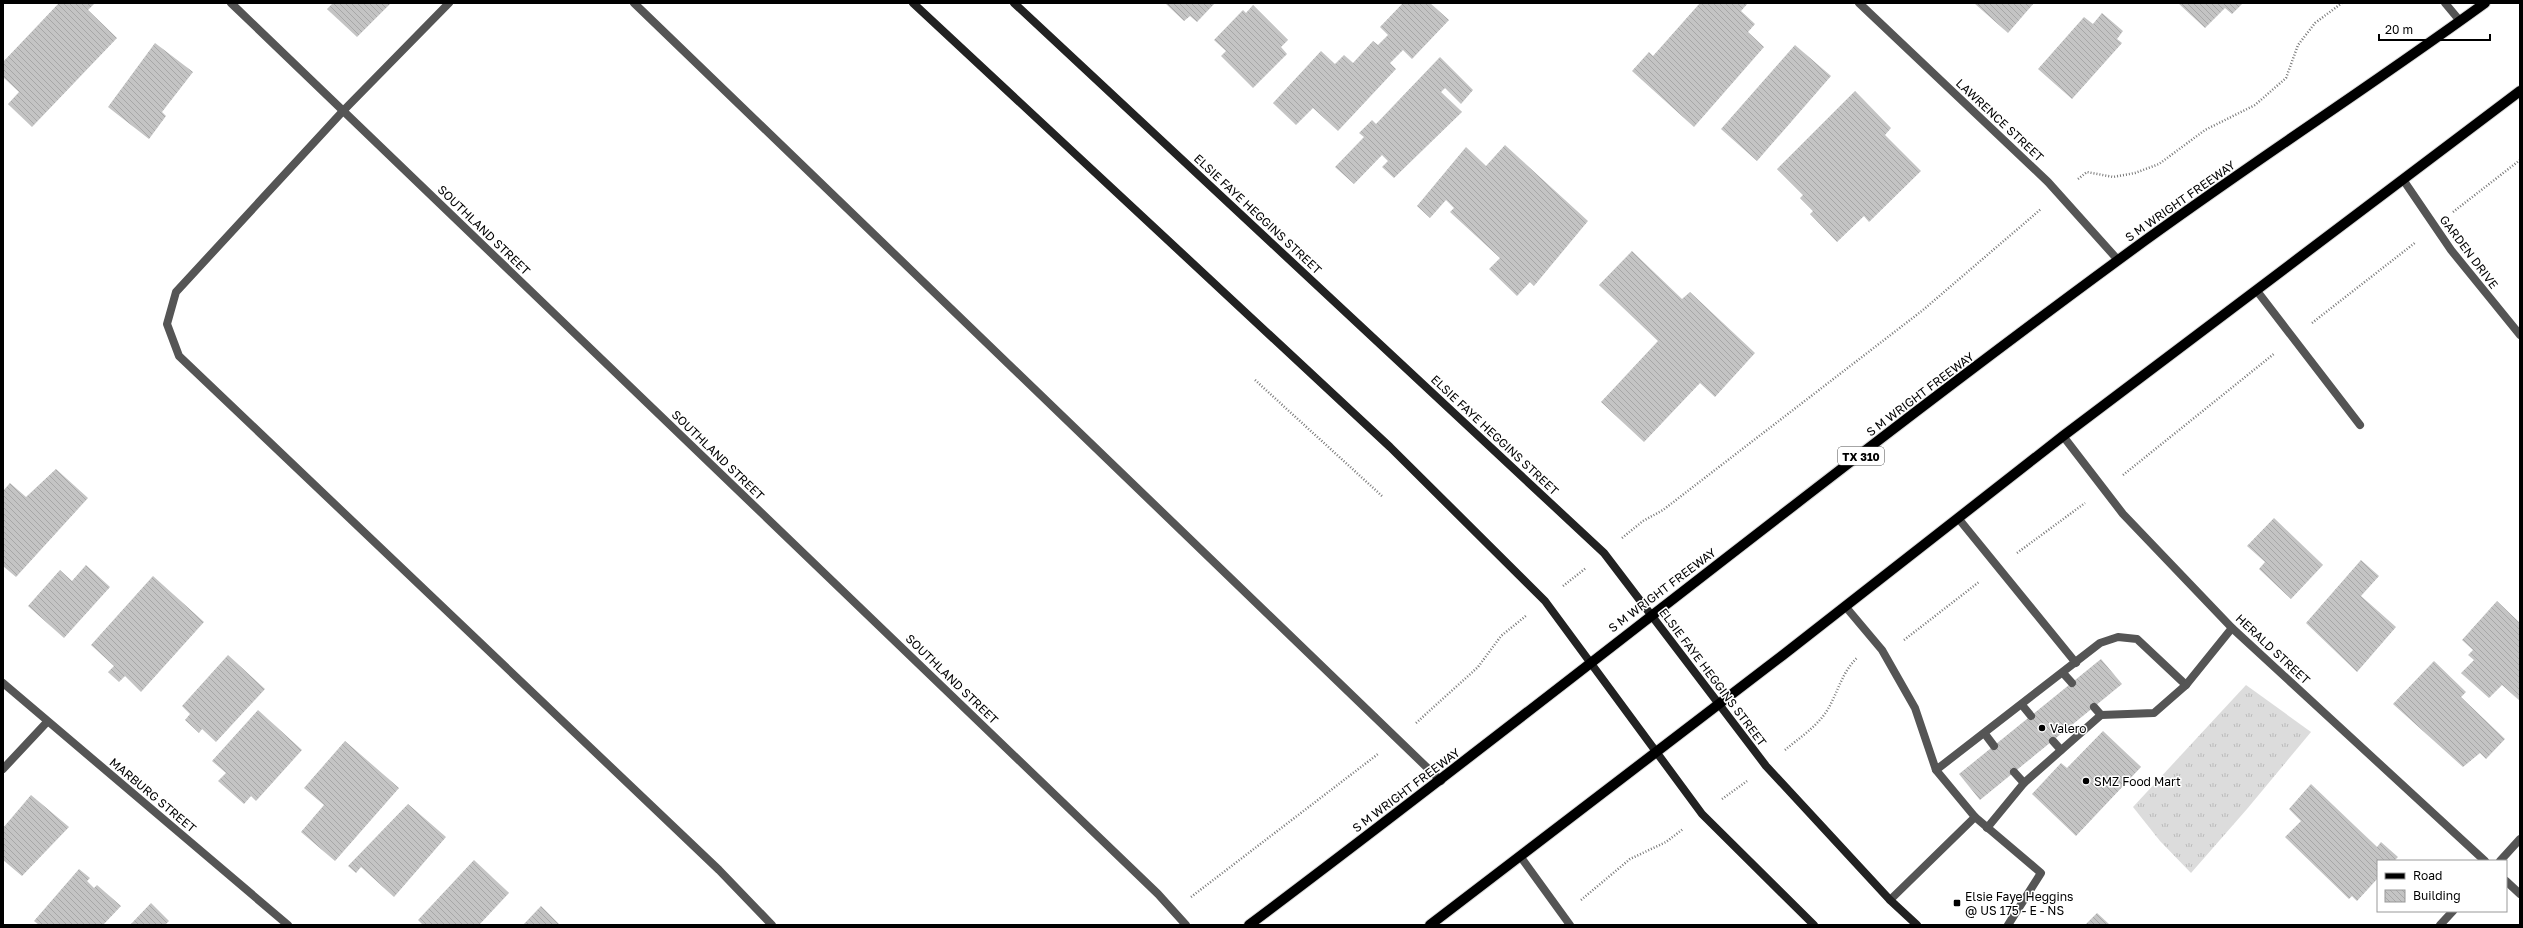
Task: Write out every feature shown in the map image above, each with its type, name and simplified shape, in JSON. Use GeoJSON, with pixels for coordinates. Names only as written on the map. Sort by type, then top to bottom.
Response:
{"type":"FeatureCollection","features":[{"type":"Feature","properties":{"kind":"main road"},"geometry":{"type":"LineString","coordinates":[[914,3],[1390,447],[1545,601],[1702,814],[1814,925]]}},
{"type":"Feature","properties":{"kind":"main road","name":"ELSIE FAYE HEGGINS STREET"},"geometry":{"type":"LineString","coordinates":[[1014,3],[1604,553],[1717,704],[1766,766],[1890,900],[1917,925]]}},
{"type":"Feature","properties":{"kind":"main road","name":"S M WRIGHT FREEWAY"},"geometry":{"type":"LineString","coordinates":[[1249,925],[1441,781],[1650,615],[2118,260],[2485,3]]}},
{"type":"Feature","properties":{"kind":"main road"},"geometry":{"type":"LineString","coordinates":[[1430,925],[1845,606],[2063,436],[2404,181],[2520,91]]}},
{"type":"Feature","properties":{"kind":"street","name":"SOUTHLAND STREET"},"geometry":{"type":"LineString","coordinates":[[231,3],[1186,925]]}},
{"type":"Feature","properties":{"kind":"street"},"geometry":{"type":"LineString","coordinates":[[449,3],[343,111],[176,292],[167,324],[179,356],[719,870],[772,925]]}},
{"type":"Feature","properties":{"kind":"street"},"geometry":{"type":"LineString","coordinates":[[634,3],[1399,738],[1441,781]]}},
{"type":"Feature","properties":{"kind":"street","name":"LAWRENCE STREET"},"geometry":{"type":"LineString","coordinates":[[1859,3],[2048,182],[2118,260]]}},
{"type":"Feature","properties":{"kind":"street"},"geometry":{"type":"LineString","coordinates":[[2445,3],[2460,21]]}},
{"type":"Feature","properties":{"kind":"street","name":"GARDEN DRIVE"},"geometry":{"type":"LineString","coordinates":[[2404,181],[2451,250],[2520,335]]}},
{"type":"Feature","properties":{"kind":"street"},"geometry":{"type":"LineString","coordinates":[[2257,291],[2360,425]]}},
{"type":"Feature","properties":{"kind":"street","name":"HERALD STREET"},"geometry":{"type":"LineString","coordinates":[[2063,436],[2123,514],[2232,628],[2484,860]]}},
{"type":"Feature","properties":{"kind":"street"},"geometry":{"type":"LineString","coordinates":[[1958,518],[2076,663]]}},
{"type":"Feature","properties":{"kind":"street"},"geometry":{"type":"LineString","coordinates":[[1845,606],[1882,650],[1915,708],[1936,770],[1975,817],[2041,873],[2008,925]]}},
{"type":"Feature","properties":{"kind":"street"},"geometry":{"type":"LineString","coordinates":[[1987,828],[2024,783],[2101,715],[2154,713],[2186,685],[2232,628]]}},
{"type":"Feature","properties":{"kind":"street"},"geometry":{"type":"LineString","coordinates":[[1936,770],[2064,673],[2100,643],[2118,637],[2137,639],[2186,685]]}},
{"type":"Feature","properties":{"kind":"street"},"geometry":{"type":"LineString","coordinates":[[2064,673],[2072,683]]}},
{"type":"Feature","properties":{"kind":"street","name":"MARBURG STREET"},"geometry":{"type":"LineString","coordinates":[[3,683],[47,722],[288,925]]}},
{"type":"Feature","properties":{"kind":"street"},"geometry":{"type":"LineString","coordinates":[[2022,705],[2031,716]]}},
{"type":"Feature","properties":{"kind":"street"},"geometry":{"type":"LineString","coordinates":[[2094,707],[2101,715]]}},
{"type":"Feature","properties":{"kind":"street"},"geometry":{"type":"LineString","coordinates":[[3,769],[47,722]]}},
{"type":"Feature","properties":{"kind":"street"},"geometry":{"type":"LineString","coordinates":[[1985,734],[1994,746]]}},
{"type":"Feature","properties":{"kind":"street"},"geometry":{"type":"LineString","coordinates":[[2053,741],[2061,750]]}},
{"type":"Feature","properties":{"kind":"street"},"geometry":{"type":"LineString","coordinates":[[2014,772],[2024,783]]}},
{"type":"Feature","properties":{"kind":"street"},"geometry":{"type":"LineString","coordinates":[[1890,900],[1975,817]]}},
{"type":"Feature","properties":{"kind":"street"},"geometry":{"type":"LineString","coordinates":[[2501,860],[2520,839]]}},
{"type":"Feature","properties":{"kind":"street"},"geometry":{"type":"LineString","coordinates":[[1520,856],[1570,925]]}},
{"type":"Feature","properties":{"kind":"street"},"geometry":{"type":"LineString","coordinates":[[2507,882],[2520,894]]}},
{"type":"Feature","properties":{"kind":"street"},"geometry":{"type":"LineString","coordinates":[[2440,925],[2452,912]]}},
{"type":"Feature","properties":{"kind":"path"},"geometry":{"type":"LineString","coordinates":[[2087,172],[2113,177],[2135,173],[2159,164],[2205,130],[2255,105],[2286,78],[2298,45],[2315,23],[2342,3]]}},
{"type":"Feature","properties":{"kind":"path"},"geometry":{"type":"LineString","coordinates":[[2480,189],[2520,160]]}},
{"type":"Feature","properties":{"kind":"path"},"geometry":{"type":"LineString","coordinates":[[1173,911],[1399,738],[1478,667],[1501,636],[1643,521],[1663,510],[1923,310],[2030,219]]}},
{"type":"Feature","properties":{"kind":"path"},"geometry":{"type":"LineString","coordinates":[[2136,464],[2397,257]]}},
{"type":"Feature","properties":{"kind":"path"},"geometry":{"type":"LineString","coordinates":[[1255,380],[1382,496]]}},
{"type":"Feature","properties":{"kind":"path"},"geometry":{"type":"LineString","coordinates":[[1563,915],[1630,859],[1666,842],[1766,766],[1811,729],[1827,711],[1849,665],[1857,658],[1882,650],[1910,637],[1998,567],[2074,512]]}},
{"type":"Feature","properties":{"kind":"green space"},"geometry":{"type":"Polygon","coordinates":[[[2246,685],[2311,732],[2191,873],[2160,841],[2133,807],[2246,685]]]}},
{"type":"Feature","properties":{"kind":"building"},"geometry":{"type":"Polygon","coordinates":[[[59,3],[95,3],[88,10],[117,38],[32,127],[8,104],[19,92],[3,77],[3,62],[59,3]]]}},
{"type":"Feature","properties":{"kind":"building"},"geometry":{"type":"Polygon","coordinates":[[[333,3],[391,3],[357,37],[327,9],[333,3]]]}},
{"type":"Feature","properties":{"kind":"building"},"geometry":{"type":"Polygon","coordinates":[[[1165,3],[1215,3],[1197,22],[1190,16],[1184,21],[1165,3]]]}},
{"type":"Feature","properties":{"kind":"building"},"geometry":{"type":"Polygon","coordinates":[[[1403,3],[1430,3],[1449,20],[1412,59],[1403,50],[1390,63],[1396,69],[1338,131],[1313,108],[1296,125],[1273,103],[1321,51],[1335,64],[1344,55],[1353,63],[1373,41],[1378,45],[1388,35],[1380,27],[1403,3]]]}},
{"type":"Feature","properties":{"kind":"building"},"geometry":{"type":"Polygon","coordinates":[[[1700,3],[1748,3],[1741,11],[1755,24],[1748,32],[1764,47],[1694,127],[1632,71],[1649,52],[1653,56],[1700,3]]]}},
{"type":"Feature","properties":{"kind":"building"},"geometry":{"type":"Polygon","coordinates":[[[1974,3],[2034,3],[2008,33],[1974,3]]]}},
{"type":"Feature","properties":{"kind":"building"},"geometry":{"type":"Polygon","coordinates":[[[2178,3],[2243,3],[2232,14],[2225,8],[2205,28],[2178,3]]]}},
{"type":"Feature","properties":{"kind":"building"},"geometry":{"type":"Polygon","coordinates":[[[1253,5],[1288,40],[1281,47],[1287,54],[1253,88],[1221,56],[1226,51],[1214,40],[1243,10],[1246,13],[1253,5]]]}},
{"type":"Feature","properties":{"kind":"building"},"geometry":{"type":"Polygon","coordinates":[[[2102,13],[2123,31],[2117,39],[2122,43],[2072,99],[2038,69],[2084,17],[2093,24],[2102,13]]]}},
{"type":"Feature","properties":{"kind":"building"},"geometry":{"type":"Polygon","coordinates":[[[155,43],[193,72],[162,112],[166,116],[149,139],[108,107],[155,43]]]}},
{"type":"Feature","properties":{"kind":"building"},"geometry":{"type":"Polygon","coordinates":[[[1795,45],[1831,76],[1757,161],[1721,129],[1795,45]]]}},
{"type":"Feature","properties":{"kind":"building"},"geometry":{"type":"Polygon","coordinates":[[[1440,57],[1473,90],[1461,104],[1445,88],[1441,92],[1462,112],[1394,178],[1382,167],[1388,161],[1382,155],[1354,184],[1335,167],[1364,137],[1359,133],[1372,120],[1376,124],[1440,57]]]}},
{"type":"Feature","properties":{"kind":"building"},"geometry":{"type":"Polygon","coordinates":[[[1855,91],[1891,128],[1885,135],[1921,171],[1869,222],[1864,216],[1837,242],[1810,214],[1813,211],[1800,198],[1803,195],[1777,169],[1855,91]]]}},
{"type":"Feature","properties":{"kind":"building"},"geometry":{"type":"Polygon","coordinates":[[[1505,145],[1588,221],[1534,286],[1530,282],[1517,296],[1489,269],[1500,258],[1450,212],[1454,208],[1446,200],[1430,218],[1417,206],[1466,147],[1486,166],[1505,145]]]}},
{"type":"Feature","properties":{"kind":"building"},"geometry":{"type":"Polygon","coordinates":[[[1632,251],[1682,299],[1690,292],[1755,353],[1715,397],[1700,383],[1644,442],[1601,402],[1658,341],[1599,285],[1632,251]]]}},
{"type":"Feature","properties":{"kind":"building"},"geometry":{"type":"Polygon","coordinates":[[[56,469],[88,498],[16,577],[3,566],[3,491],[10,483],[26,497],[56,469]]]}},
{"type":"Feature","properties":{"kind":"building"},"geometry":{"type":"Polygon","coordinates":[[[2274,518],[2323,565],[2291,599],[2259,569],[2265,562],[2247,546],[2274,518]]]}},
{"type":"Feature","properties":{"kind":"building"},"geometry":{"type":"Polygon","coordinates":[[[2361,560],[2379,576],[2361,596],[2396,627],[2357,672],[2306,623],[2361,560]]]}},
{"type":"Feature","properties":{"kind":"building"},"geometry":{"type":"Polygon","coordinates":[[[86,565],[110,587],[64,638],[28,606],[60,570],[72,581],[86,565]]]}},
{"type":"Feature","properties":{"kind":"building"},"geometry":{"type":"Polygon","coordinates":[[[153,576],[204,622],[141,692],[125,676],[119,682],[108,672],[114,666],[91,645],[153,576]]]}},
{"type":"Feature","properties":{"kind":"building"},"geometry":{"type":"Polygon","coordinates":[[[2497,601],[2520,623],[2520,701],[2502,685],[2489,698],[2461,673],[2474,660],[2468,655],[2473,650],[2462,640],[2497,601]]]}},
{"type":"Feature","properties":{"kind":"building"},"geometry":{"type":"Polygon","coordinates":[[[228,655],[265,689],[216,742],[202,729],[199,733],[185,720],[190,714],[182,706],[228,655]]]}},
{"type":"Feature","properties":{"kind":"building","name":"Valero"},"geometry":{"type":"Polygon","coordinates":[[[2101,659],[2122,684],[1980,800],[1959,774],[2101,659]]]}},
{"type":"Feature","properties":{"kind":"building"},"geometry":{"type":"Polygon","coordinates":[[[2434,661],[2466,692],[2461,697],[2505,739],[2486,759],[2480,753],[2463,767],[2393,704],[2434,661]]]}},
{"type":"Feature","properties":{"kind":"building"},"geometry":{"type":"Polygon","coordinates":[[[258,710],[302,750],[256,801],[251,796],[244,804],[218,781],[226,773],[212,761],[258,710]]]}},
{"type":"Feature","properties":{"kind":"building","name":"SMZ Food Mart"},"geometry":{"type":"Polygon","coordinates":[[[2103,731],[2141,767],[2076,836],[2032,794],[2061,763],[2067,768],[2103,731]]]}},
{"type":"Feature","properties":{"kind":"building"},"geometry":{"type":"Polygon","coordinates":[[[345,741],[399,788],[335,861],[301,832],[324,805],[304,788],[345,741]]]}},
{"type":"Feature","properties":{"kind":"building"},"geometry":{"type":"Polygon","coordinates":[[[2311,784],[2377,847],[2381,842],[2398,857],[2395,860],[2377,860],[2377,879],[2357,901],[2352,896],[2349,899],[2285,837],[2301,821],[2289,809],[2311,784]]]}},
{"type":"Feature","properties":{"kind":"building"},"geometry":{"type":"Polygon","coordinates":[[[31,795],[69,827],[22,876],[3,860],[3,828],[31,795]]]}},
{"type":"Feature","properties":{"kind":"building"},"geometry":{"type":"Polygon","coordinates":[[[408,804],[446,837],[394,897],[361,867],[356,873],[348,866],[408,804]]]}},
{"type":"Feature","properties":{"kind":"building"},"geometry":{"type":"Polygon","coordinates":[[[474,860],[509,893],[479,925],[423,925],[418,920],[474,860]]]}},
{"type":"Feature","properties":{"kind":"building"},"geometry":{"type":"Polygon","coordinates":[[[79,869],[90,878],[87,881],[94,888],[97,885],[121,906],[103,925],[39,925],[34,921],[79,869]]]}},
{"type":"Feature","properties":{"kind":"building"},"geometry":{"type":"Polygon","coordinates":[[[151,903],[169,921],[165,925],[130,925],[151,903]]]}},
{"type":"Feature","properties":{"kind":"building"},"geometry":{"type":"Polygon","coordinates":[[[541,906],[560,925],[523,925],[541,906]]]}},
{"type":"Feature","properties":{"kind":"building"},"geometry":{"type":"Polygon","coordinates":[[[2097,913],[2110,925],[2085,925],[2097,913]]]}},
{"type":"Feature","properties":{"kind":"place","name":"Valero"},"geometry":{"type":"Point","coordinates":[2042,728]}},
{"type":"Feature","properties":{"kind":"place","name":"SMZ Food Mart"},"geometry":{"type":"Point","coordinates":[2086,781]}},
{"type":"Feature","properties":{"kind":"place","name":"Elsie Faye Heggins @ US 175 - E - NS"},"geometry":{"type":"Point","coordinates":[1957,903]}}]}
